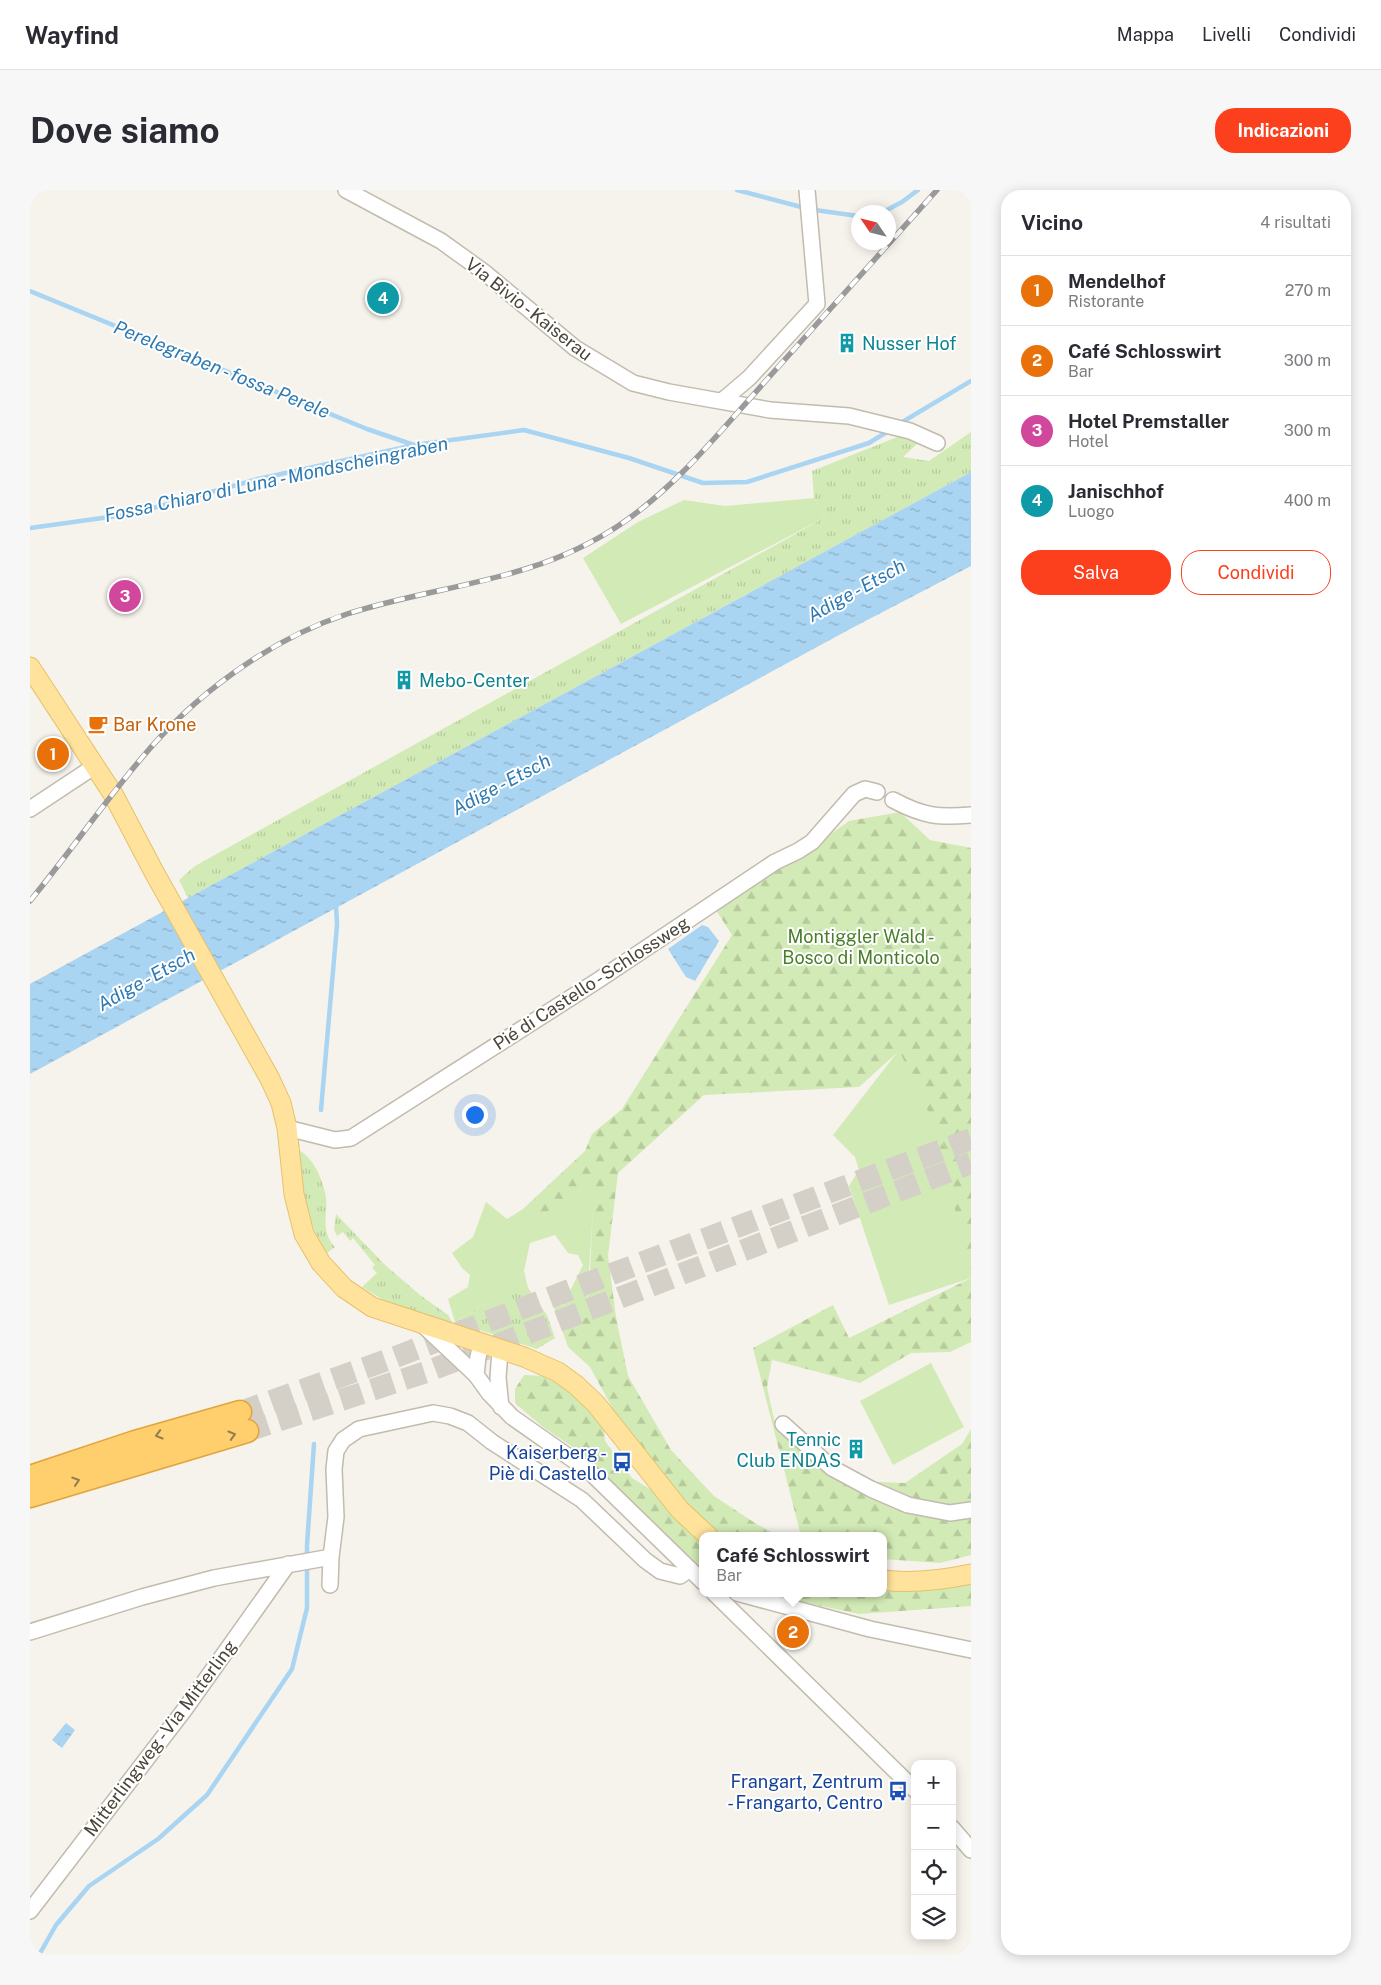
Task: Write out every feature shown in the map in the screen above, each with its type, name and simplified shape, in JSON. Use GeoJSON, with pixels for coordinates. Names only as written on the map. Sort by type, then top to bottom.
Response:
{"type":"FeatureCollection","features":[{"type":"Feature","properties":{"kind":"highway"},"geometry":{"type":"LineString","coordinates":[[30,1477],[134,1442],[243,1421],[30,1496]]}},
{"type":"Feature","properties":{"kind":"main road"},"geometry":{"type":"LineString","coordinates":[[30,667],[113,794],[220,992],[270,1079],[281,1104],[287,1128],[294,1194],[304,1234],[321,1263],[344,1288],[372,1307],[524,1358],[558,1372],[576,1385],[596,1404],[680,1510],[704,1532]]}},
{"type":"Feature","properties":{"kind":"main road"},"geometry":{"type":"LineString","coordinates":[[887,1580],[931,1581],[971,1574]]}},
{"type":"Feature","properties":{"kind":"street","name":"Via Bivio - Kaiserau"},"geometry":{"type":"LineString","coordinates":[[346,190],[441,242],[484,272],[575,348],[608,370],[633,383],[669,392],[723,400],[770,410],[831,414],[877,422],[910,431],[938,443]]}},
{"type":"Feature","properties":{"kind":"street"},"geometry":{"type":"LineString","coordinates":[[723,400],[749,378],[817,304],[807,190]]}},
{"type":"Feature","properties":{"kind":"street"},"geometry":{"type":"LineString","coordinates":[[30,809],[95,766]]}},
{"type":"Feature","properties":{"kind":"street","name":"Pié di Castello - Schlossweg"},"geometry":{"type":"LineString","coordinates":[[287,1128],[335,1140],[352,1138],[597,981],[775,862],[812,842],[854,794],[865,789],[877,792]]}},
{"type":"Feature","properties":{"kind":"street"},"geometry":{"type":"LineString","coordinates":[[894,800],[915,812],[946,817],[971,815]]}},
{"type":"Feature","properties":{"kind":"street"},"geometry":{"type":"LineString","coordinates":[[424,1326],[476,1375],[512,1417],[589,1472],[699,1578]]}},
{"type":"Feature","properties":{"kind":"street"},"geometry":{"type":"LineString","coordinates":[[476,1375],[482,1344]]}},
{"type":"Feature","properties":{"kind":"street"},"geometry":{"type":"LineString","coordinates":[[500,1350],[498,1378],[502,1407]]}},
{"type":"Feature","properties":{"kind":"street"},"geometry":{"type":"LineString","coordinates":[[498,1378],[511,1366],[524,1358]]}},
{"type":"Feature","properties":{"kind":"street"},"geometry":{"type":"LineString","coordinates":[[330,1585],[324,1558],[336,1517],[334,1469],[336,1451],[343,1440],[359,1430],[433,1413],[450,1416],[468,1423],[492,1442],[582,1500],[645,1560],[660,1571],[680,1576],[690,1569]]}},
{"type":"Feature","properties":{"kind":"street"},"geometry":{"type":"LineString","coordinates":[[783,1424],[832,1468],[871,1489],[908,1505],[950,1513],[971,1510]]}},
{"type":"Feature","properties":{"kind":"street"},"geometry":{"type":"LineString","coordinates":[[30,1632],[142,1597],[214,1578],[324,1558]]}},
{"type":"Feature","properties":{"kind":"street","name":"Mitterlingweg - Via Mitterling"},"geometry":{"type":"LineString","coordinates":[[30,1911],[293,1563]]}},
{"type":"Feature","properties":{"kind":"street"},"geometry":{"type":"LineString","coordinates":[[721,1597],[911,1786]]}},
{"type":"Feature","properties":{"kind":"street"},"geometry":{"type":"LineString","coordinates":[[752,1597],[870,1629],[971,1650]]}},
{"type":"Feature","properties":{"kind":"street"},"geometry":{"type":"LineString","coordinates":[[956,1833],[971,1850]]}},
{"type":"Feature","properties":{"kind":"green space"},"geometry":{"type":"Polygon","coordinates":[[[971,432],[971,472],[188,898],[179,880],[195,866],[826,517],[814,498],[812,471],[905,434],[913,438],[917,444],[903,457],[929,461],[971,432]]]}},
{"type":"Feature","properties":{"kind":"green space"},"geometry":{"type":"Polygon","coordinates":[[[814,498],[826,517],[621,624],[583,558],[638,522],[684,500],[725,506],[814,498]]]}},
{"type":"Feature","properties":{"kind":"green space","name":"Montiggler Wald - Bosco di Monticolo"},"geometry":{"type":"Polygon","coordinates":[[[900,812],[930,840],[971,848],[971,1273],[899,1051],[859,1087],[704,1095],[618,1173],[608,1256],[616,1317],[628,1376],[671,1450],[714,1496],[772,1532],[713,1532],[702,1526],[625,1431],[590,1367],[568,1347],[554,1307],[563,1305],[577,1318],[588,1318],[594,1182],[538,1218],[523,1209],[585,1151],[592,1134],[622,1109],[732,935],[714,907],[812,847],[849,821],[900,812]]]}},
{"type":"Feature","properties":{"kind":"green space"},"geometry":{"type":"Polygon","coordinates":[[[899,1050],[946,1149],[934,1130],[971,1270],[971,1278],[889,1305],[849,1186],[859,1170],[855,1157],[833,1135],[899,1050]]]}},
{"type":"Feature","properties":{"kind":"green space"},"geometry":{"type":"Polygon","coordinates":[[[299,1150],[304,1153],[316,1168],[325,1192],[327,1233],[335,1247],[327,1253],[314,1229],[306,1204],[299,1150]]]}},
{"type":"Feature","properties":{"kind":"green space"},"geometry":{"type":"Polygon","coordinates":[[[595,1181],[588,1318],[577,1318],[563,1305],[583,1265],[578,1255],[568,1253],[555,1235],[530,1243],[524,1271],[507,1290],[455,1322],[448,1299],[468,1287],[470,1275],[462,1268],[452,1253],[473,1237],[486,1202],[507,1219],[523,1209],[538,1218],[595,1181]]]}},
{"type":"Feature","properties":{"kind":"green space"},"geometry":{"type":"Polygon","coordinates":[[[336,1214],[385,1265],[420,1295],[448,1315],[454,1325],[385,1301],[362,1287],[377,1273],[372,1268],[375,1265],[353,1238],[350,1241],[343,1232],[337,1236],[334,1229],[336,1214]]]}},
{"type":"Feature","properties":{"kind":"green space"},"geometry":{"type":"Polygon","coordinates":[[[524,1271],[528,1288],[547,1315],[555,1338],[537,1349],[455,1322],[507,1290],[524,1271]]]}},
{"type":"Feature","properties":{"kind":"green space"},"geometry":{"type":"Polygon","coordinates":[[[971,1278],[971,1342],[950,1352],[911,1353],[860,1383],[772,1360],[767,1387],[776,1428],[799,1449],[829,1468],[858,1481],[905,1483],[962,1444],[971,1429],[971,1555],[940,1563],[887,1559],[887,1532],[800,1532],[753,1348],[833,1305],[849,1338],[971,1278]]]}},
{"type":"Feature","properties":{"kind":"green space"},"geometry":{"type":"Polygon","coordinates":[[[931,1363],[964,1427],[893,1465],[860,1401],[931,1363]]]}},
{"type":"Feature","properties":{"kind":"green space"},"geometry":{"type":"Polygon","coordinates":[[[524,1375],[544,1376],[576,1394],[604,1428],[605,1441],[632,1478],[653,1491],[699,1536],[699,1574],[618,1488],[580,1452],[543,1427],[515,1403],[515,1389],[524,1375]]]}},
{"type":"Feature","properties":{"kind":"green space"},"geometry":{"type":"Polygon","coordinates":[[[971,1578],[971,1606],[859,1614],[780,1597],[887,1597],[887,1587],[971,1578]]]}},
{"type":"Feature","properties":{"kind":"water","name":"Adige - Etsch"},"geometry":{"type":"Polygon","coordinates":[[[971,472],[971,566],[852,628],[30,1074],[30,984],[971,472]]]}},
{"type":"Feature","properties":{"kind":"water"},"geometry":{"type":"Polygon","coordinates":[[[702,925],[708,927],[719,941],[695,981],[686,977],[668,949],[702,925]]]}},
{"type":"Feature","properties":{"kind":"water"},"geometry":{"type":"Polygon","coordinates":[[[66,1723],[75,1730],[62,1748],[52,1740],[66,1723]]]}},
{"type":"Feature","properties":{"kind":"waterway"},"geometry":{"type":"LineString","coordinates":[[737,190],[805,208]]}},
{"type":"Feature","properties":{"kind":"waterway"},"geometry":{"type":"LineString","coordinates":[[896,205],[918,190]]}},
{"type":"Feature","properties":{"kind":"waterway"},"geometry":{"type":"LineString","coordinates":[[815,210],[851,215]]}},
{"type":"Feature","properties":{"kind":"waterway","name":"Perelegraben - fossa Perele"},"geometry":{"type":"LineString","coordinates":[[30,291],[367,429],[414,445]]}},
{"type":"Feature","properties":{"kind":"waterway","name":"Fossa Chiaro di Luna - Mondscheingraben"},"geometry":{"type":"LineString","coordinates":[[899,424],[971,381]]}},
{"type":"Feature","properties":{"kind":"waterway","name":"Fossa Chiaro di Luna - Mondscheingraben"},"geometry":{"type":"LineString","coordinates":[[30,528],[131,514],[258,479],[415,445],[524,430],[629,458],[703,483],[747,482],[869,443],[890,430]]}},
{"type":"Feature","properties":{"kind":"waterway"},"geometry":{"type":"LineString","coordinates":[[321,1110],[337,925],[336,904]]}},
{"type":"Feature","properties":{"kind":"waterway"},"geometry":{"type":"LineString","coordinates":[[39,1955],[56,1925],[89,1886],[158,1839],[207,1795],[292,1669],[307,1608],[307,1545],[314,1444]]}},
{"type":"Feature","properties":{"kind":"tunnel"},"geometry":{"type":"LineString","coordinates":[[240,1412],[393,1358],[971,1139]]}},
{"type":"Feature","properties":{"kind":"tunnel"},"geometry":{"type":"LineString","coordinates":[[247,1431],[426,1372],[971,1163]]}},
{"type":"Feature","properties":{"kind":"railway"},"geometry":{"type":"LineString","coordinates":[[30,901],[126,777],[161,736],[208,693],[261,655],[318,625],[347,614],[485,580],[552,560],[585,545],[618,526],[638,511],[676,478],[711,442],[937,190]]}},
{"type":"Feature","properties":{"kind":"place","name":"Janischhof"},"geometry":{"type":"Point","coordinates":[383,298]}},
{"type":"Feature","properties":{"kind":"place","name":"Nusser Hof"},"geometry":{"type":"Point","coordinates":[847,343]}},
{"type":"Feature","properties":{"kind":"place","name":"Hotel Premstaller"},"geometry":{"type":"Point","coordinates":[125,596]}},
{"type":"Feature","properties":{"kind":"place","name":"Mebo-Center"},"geometry":{"type":"Point","coordinates":[404,680]}},
{"type":"Feature","properties":{"kind":"place","name":"Bar Krone"},"geometry":{"type":"Point","coordinates":[98,724]}},
{"type":"Feature","properties":{"kind":"place","name":"Mendelhof"},"geometry":{"type":"Point","coordinates":[53,754]}},
{"type":"Feature","properties":{"kind":"place","name":"Tennic Club ENDAS"},"geometry":{"type":"Point","coordinates":[856,1449]}},
{"type":"Feature","properties":{"kind":"place","name":"Kaiserberg - Piè di Castello"},"geometry":{"type":"Point","coordinates":[622,1462]}},
{"type":"Feature","properties":{"kind":"place","name":"Café Schlosswirt"},"geometry":{"type":"Point","coordinates":[793,1632]}},
{"type":"Feature","properties":{"kind":"place","name":"Frangart, Zentrum - Frangarto, Centro"},"geometry":{"type":"Point","coordinates":[898,1791]}}]}
